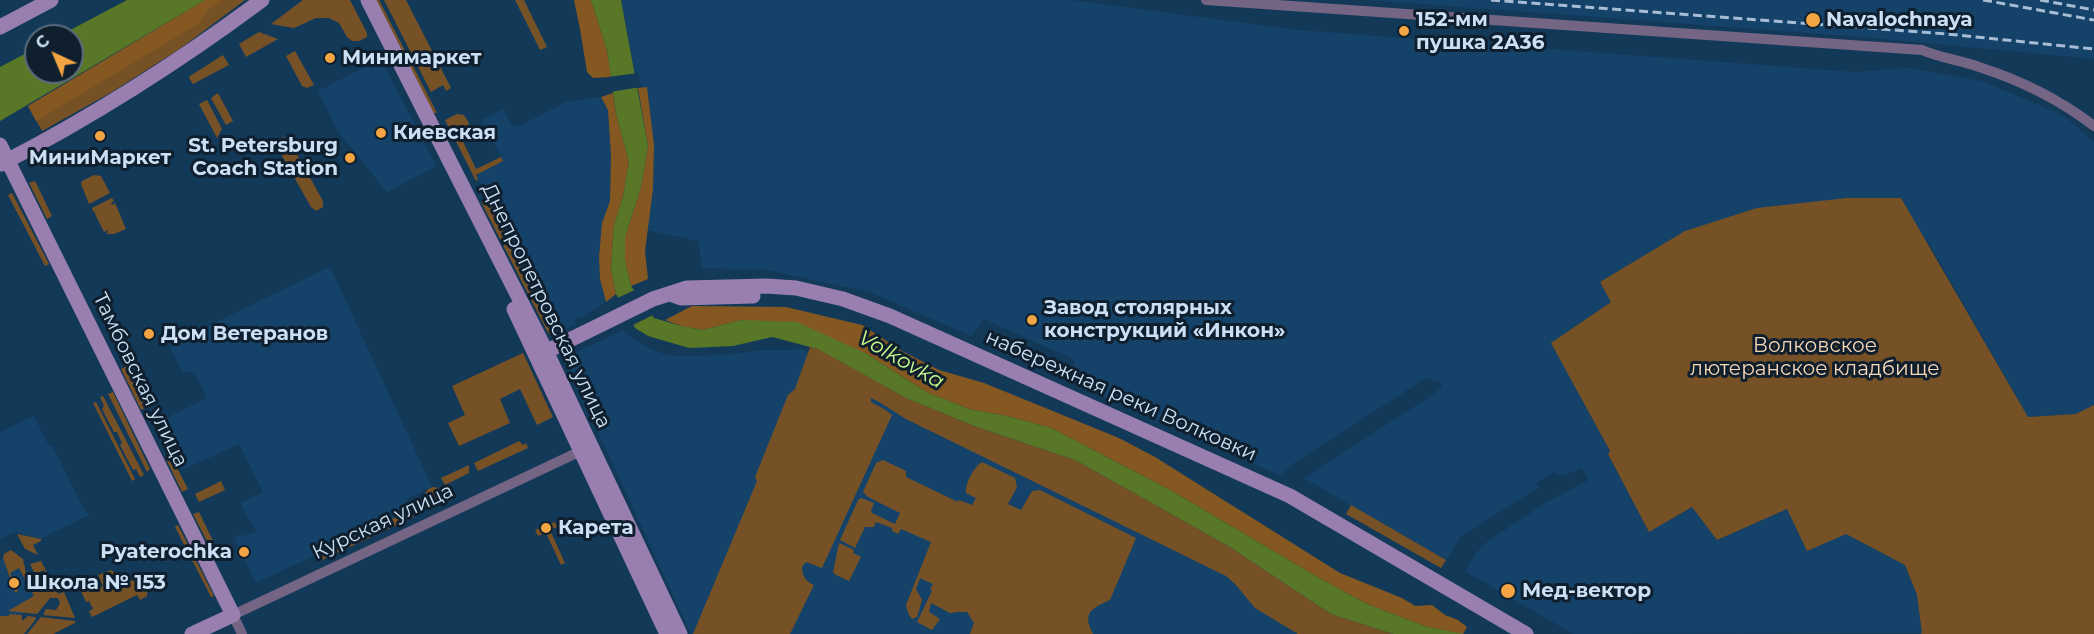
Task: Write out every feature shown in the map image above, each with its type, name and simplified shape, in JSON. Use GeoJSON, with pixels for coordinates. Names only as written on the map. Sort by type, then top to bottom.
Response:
{"type":"FeatureCollection","features":[{"type":"Feature","properties":{"kind":"street"},"geometry":{"type":"LineString","coordinates":[[0,27],[51,0]]}},
{"type":"Feature","properties":{"kind":"street"},"geometry":{"type":"LineString","coordinates":[[4,163],[159,72],[262,0]]}},
{"type":"Feature","properties":{"kind":"street","name":"Днепропетровская улица"},"geometry":{"type":"LineString","coordinates":[[357,0],[542,353]]}},
{"type":"Feature","properties":{"kind":"street","name":"Днепропетровская улица"},"geometry":{"type":"LineString","coordinates":[[368,0],[542,353],[667,634]]}},
{"type":"Feature","properties":{"kind":"street"},"geometry":{"type":"LineString","coordinates":[[1206,0],[1922,50],[2008,78],[2066,106],[2094,126]]}},
{"type":"Feature","properties":{"kind":"street","name":"Тамбовская улица"},"geometry":{"type":"LineString","coordinates":[[0,145],[4,163],[242,634]]}},
{"type":"Feature","properties":{"kind":"street","name":"набережная реки Волковки"},"geometry":{"type":"LineString","coordinates":[[542,353],[653,299],[681,288],[782,286],[827,294],[875,310],[1290,496],[1526,634]]}},
{"type":"Feature","properties":{"kind":"street","name":"набережная реки Волковки"},"geometry":{"type":"LineString","coordinates":[[670,294],[681,298],[765,296],[795,298],[824,304],[872,319],[1273,499],[1506,634]]}},
{"type":"Feature","properties":{"kind":"street","name":"Днепропетровская улица"},"geometry":{"type":"LineString","coordinates":[[586,449],[680,634]]}},
{"type":"Feature","properties":{"kind":"street","name":"Курская улица"},"geometry":{"type":"LineString","coordinates":[[192,634],[586,449]]}},
{"type":"Feature","properties":{"kind":"shaded area"},"geometry":{"type":"Polygon","coordinates":[[[127,0],[205,0],[84,71],[84,24],[82,24],[127,0]]]}},
{"type":"Feature","properties":{"kind":"shaded area"},"geometry":{"type":"Polygon","coordinates":[[[205,0],[222,0],[207,11],[198,24],[36,121],[28,106],[65,84],[84,84],[84,72],[205,0]]]}},
{"type":"Feature","properties":{"kind":"shaded area"},"geometry":{"type":"Polygon","coordinates":[[[574,0],[591,0],[607,50],[611,77],[593,78],[587,72],[574,0]]]}},
{"type":"Feature","properties":{"kind":"shaded area"},"geometry":{"type":"Polygon","coordinates":[[[591,0],[621,0],[648,146],[641,187],[625,237],[625,261],[631,286],[654,318],[703,330],[741,320],[797,322],[865,353],[928,393],[972,410],[1007,416],[1051,428],[1170,490],[1367,604],[1427,627],[1465,634],[1393,634],[1331,614],[1230,547],[1075,460],[974,426],[906,398],[818,349],[772,337],[733,346],[689,348],[648,336],[635,328],[616,294],[611,268],[614,225],[623,197],[629,162],[616,113],[607,50],[591,0]]]}},
{"type":"Feature","properties":{"kind":"shaded area"},"geometry":{"type":"Polygon","coordinates":[[[621,0],[1071,0],[1298,30],[1855,72],[1907,68],[1982,81],[2057,113],[2068,119],[2094,142],[2094,405],[2076,414],[2028,417],[1928,241],[1600,282],[1612,301],[1552,343],[1610,452],[1607,453],[1649,532],[1692,507],[1717,540],[1787,509],[1846,534],[1905,565],[1917,595],[1922,633],[1573,634],[1465,571],[1476,553],[1488,541],[1544,504],[1588,480],[1582,468],[1563,476],[1555,472],[1536,483],[1539,487],[1460,537],[1446,560],[1304,478],[1437,392],[1436,390],[1442,386],[1440,382],[1426,378],[1291,465],[1281,476],[1067,380],[1075,360],[984,319],[971,336],[870,292],[767,270],[702,268],[698,241],[647,230],[653,189],[654,145],[647,87],[638,88],[621,0]]]}},
{"type":"Feature","properties":{"kind":"shaded area"},"geometry":{"type":"Polygon","coordinates":[[[1368,0],[2094,0],[2094,59],[1862,37],[1368,0]]]}},
{"type":"Feature","properties":{"kind":"shaded area"},"geometry":{"type":"Polygon","coordinates":[[[24,54],[24,84],[63,84],[0,121],[0,67],[24,54]]]}},
{"type":"Feature","properties":{"kind":"shaded area"},"geometry":{"type":"Polygon","coordinates":[[[381,59],[436,166],[387,192],[337,130],[318,91],[381,59]]]}},
{"type":"Feature","properties":{"kind":"shaded area"},"geometry":{"type":"Polygon","coordinates":[[[647,87],[654,145],[653,189],[645,251],[648,279],[631,286],[625,261],[625,237],[641,187],[648,146],[638,88],[647,87]]]}},
{"type":"Feature","properties":{"kind":"shaded area"},"geometry":{"type":"Polygon","coordinates":[[[613,93],[629,162],[623,197],[614,225],[611,268],[616,294],[606,302],[600,279],[599,257],[602,223],[610,201],[611,156],[608,110],[601,97],[613,93]]]}},
{"type":"Feature","properties":{"kind":"shaded area"},"geometry":{"type":"Polygon","coordinates":[[[601,97],[608,110],[611,156],[610,201],[602,223],[599,257],[600,279],[606,302],[582,318],[574,320],[576,324],[554,335],[476,175],[503,161],[482,120],[503,109],[512,125],[518,127],[566,102],[601,97]]]}},
{"type":"Feature","properties":{"kind":"shaded area"},"geometry":{"type":"Polygon","coordinates":[[[330,267],[432,487],[406,499],[411,510],[256,583],[234,537],[242,534],[243,537],[256,531],[240,503],[263,492],[239,444],[182,470],[159,422],[207,398],[194,372],[182,372],[169,345],[330,267]]]}},
{"type":"Feature","properties":{"kind":"shaded area"},"geometry":{"type":"Polygon","coordinates":[[[692,306],[786,307],[862,325],[902,351],[939,370],[984,383],[1119,438],[1155,457],[1340,573],[1402,598],[1415,606],[1432,605],[1467,627],[1463,634],[1427,627],[1367,604],[1170,490],[1051,428],[1007,416],[972,410],[928,393],[865,353],[741,320],[703,330],[665,320],[692,306]]]}},
{"type":"Feature","properties":{"kind":"shaded area"},"geometry":{"type":"Polygon","coordinates":[[[623,330],[652,350],[671,356],[722,355],[765,350],[806,350],[808,354],[806,360],[968,436],[1338,634],[691,634],[562,359],[623,330]]]}},
{"type":"Feature","properties":{"kind":"shaded area"},"geometry":{"type":"Polygon","coordinates":[[[34,416],[89,515],[38,540],[36,537],[14,532],[0,539],[0,432],[34,416]]]}},
{"type":"Feature","properties":{"kind":"shaded area","name":"Школа № 153"},"geometry":{"type":"Polygon","coordinates":[[[13,554],[40,606],[0,623],[0,560],[13,554]]]}},
{"type":"Feature","properties":{"kind":"green space"},"geometry":{"type":"Polygon","coordinates":[[[205,0],[245,0],[181,48],[112,92],[42,131],[28,106],[65,84],[84,84],[84,72],[205,0]]]}},
{"type":"Feature","properties":{"kind":"green space"},"geometry":{"type":"Polygon","coordinates":[[[303,0],[350,0],[367,37],[359,41],[352,41],[339,23],[329,18],[316,18],[294,28],[271,24],[303,0]]]}},
{"type":"Feature","properties":{"kind":"green space"},"geometry":{"type":"Polygon","coordinates":[[[375,0],[379,0],[437,113],[433,113],[375,0]]]}},
{"type":"Feature","properties":{"kind":"green space"},"geometry":{"type":"Polygon","coordinates":[[[384,0],[406,0],[451,88],[446,91],[443,85],[431,92],[384,0]]]}},
{"type":"Feature","properties":{"kind":"green space"},"geometry":{"type":"Polygon","coordinates":[[[515,0],[524,0],[547,47],[540,50],[515,0]]]}},
{"type":"Feature","properties":{"kind":"green space"},"geometry":{"type":"Polygon","coordinates":[[[259,32],[278,39],[246,57],[239,44],[259,32]]]}},
{"type":"Feature","properties":{"kind":"green space"},"geometry":{"type":"Polygon","coordinates":[[[295,51],[314,85],[307,88],[302,86],[286,56],[295,51]]]}},
{"type":"Feature","properties":{"kind":"green space"},"geometry":{"type":"Polygon","coordinates":[[[223,55],[229,65],[193,84],[190,76],[223,55]]]}},
{"type":"Feature","properties":{"kind":"green space"},"geometry":{"type":"Polygon","coordinates":[[[218,93],[233,121],[226,125],[211,98],[218,93]]]}},
{"type":"Feature","properties":{"kind":"green space"},"geometry":{"type":"Polygon","coordinates":[[[207,100],[222,129],[217,138],[199,104],[207,100]]]}},
{"type":"Feature","properties":{"kind":"green space"},"geometry":{"type":"Polygon","coordinates":[[[457,114],[464,115],[469,123],[467,130],[460,135],[476,169],[501,157],[503,161],[476,175],[478,180],[476,181],[445,120],[457,114]]]}},
{"type":"Feature","properties":{"kind":"green space"},"geometry":{"type":"Polygon","coordinates":[[[284,137],[289,140],[323,201],[323,207],[316,211],[311,207],[277,147],[277,141],[284,137]]]}},
{"type":"Feature","properties":{"kind":"green space"},"geometry":{"type":"Polygon","coordinates":[[[94,175],[101,176],[110,193],[89,204],[81,184],[82,181],[94,175]]]}},
{"type":"Feature","properties":{"kind":"green space"},"geometry":{"type":"Polygon","coordinates":[[[35,181],[52,216],[47,219],[29,183],[35,181]]]}},
{"type":"Feature","properties":{"kind":"green space"},"geometry":{"type":"Polygon","coordinates":[[[12,193],[49,264],[45,266],[8,195],[12,193]]]}},
{"type":"Feature","properties":{"kind":"green space"},"geometry":{"type":"Polygon","coordinates":[[[112,198],[114,201],[111,203],[112,205],[115,203],[126,229],[107,234],[108,230],[104,232],[92,208],[112,198]]]}},
{"type":"Feature","properties":{"kind":"green space"},"geometry":{"type":"Polygon","coordinates":[[[488,198],[554,335],[550,335],[547,331],[481,202],[488,198]]]}},
{"type":"Feature","properties":{"kind":"green space","name":"Волковское лютеранское кладбище"},"geometry":{"type":"Polygon","coordinates":[[[1847,198],[1901,198],[2028,417],[2076,414],[2094,405],[2094,634],[1920,634],[1922,633],[1917,595],[1905,565],[1846,534],[1807,551],[1787,509],[1717,540],[1692,507],[1649,532],[1608,454],[1610,451],[1551,343],[1611,302],[1600,282],[1685,231],[1757,208],[1847,198]]]}},
{"type":"Feature","properties":{"kind":"green space"},"geometry":{"type":"Polygon","coordinates":[[[810,347],[819,349],[906,398],[974,426],[1075,460],[1230,547],[1331,614],[1393,634],[1298,634],[1255,608],[1226,576],[906,419],[871,398],[871,402],[892,415],[822,568],[806,562],[802,567],[805,578],[814,585],[790,634],[693,634],[757,481],[755,477],[788,395],[795,389],[810,347]]]}},
{"type":"Feature","properties":{"kind":"green space"},"geometry":{"type":"Polygon","coordinates":[[[523,353],[553,417],[537,425],[520,389],[500,399],[510,423],[459,446],[448,423],[465,415],[452,386],[523,353]]]}},
{"type":"Feature","properties":{"kind":"green space"},"geometry":{"type":"Polygon","coordinates":[[[127,366],[147,407],[141,410],[121,369],[127,366]]]}},
{"type":"Feature","properties":{"kind":"green space"},"geometry":{"type":"Polygon","coordinates":[[[113,392],[150,469],[147,472],[108,394],[113,392]]]}},
{"type":"Feature","properties":{"kind":"green space"},"geometry":{"type":"Polygon","coordinates":[[[103,396],[144,475],[140,477],[136,469],[133,470],[120,445],[122,443],[117,432],[114,432],[102,409],[104,406],[100,397],[103,396]]]}},
{"type":"Feature","properties":{"kind":"green space"},"geometry":{"type":"Polygon","coordinates":[[[96,402],[135,479],[132,481],[93,403],[96,402]]]}},
{"type":"Feature","properties":{"kind":"green space"},"geometry":{"type":"Polygon","coordinates":[[[519,441],[523,445],[526,443],[528,448],[478,471],[474,463],[519,441]]]}},
{"type":"Feature","properties":{"kind":"green space"},"geometry":{"type":"Polygon","coordinates":[[[170,454],[188,489],[182,492],[165,457],[170,454]]]}},
{"type":"Feature","properties":{"kind":"green space"},"geometry":{"type":"Polygon","coordinates":[[[883,460],[906,471],[906,477],[958,502],[959,500],[972,505],[976,498],[966,493],[967,485],[973,471],[982,462],[1015,478],[1017,487],[1008,504],[1021,510],[1032,491],[1040,490],[1136,538],[1110,600],[1090,612],[1088,621],[1093,634],[970,634],[974,623],[967,612],[950,613],[931,603],[929,612],[940,619],[932,630],[917,622],[933,584],[920,578],[916,589],[922,600],[917,617],[912,619],[906,605],[931,542],[901,529],[898,534],[892,531],[892,528],[876,522],[874,527],[865,527],[855,548],[840,540],[861,498],[874,503],[872,513],[895,524],[900,513],[868,497],[863,492],[876,463],[883,460]]]}},
{"type":"Feature","properties":{"kind":"green space"},"geometry":{"type":"Polygon","coordinates":[[[469,465],[469,473],[445,485],[441,478],[469,465]]]}},
{"type":"Feature","properties":{"kind":"green space"},"geometry":{"type":"Polygon","coordinates":[[[221,481],[225,490],[199,502],[195,494],[221,481]]]}},
{"type":"Feature","properties":{"kind":"green space"},"geometry":{"type":"Polygon","coordinates":[[[434,487],[440,490],[443,496],[440,502],[434,505],[428,502],[425,496],[428,490],[434,487]]]}},
{"type":"Feature","properties":{"kind":"green space"},"geometry":{"type":"Polygon","coordinates":[[[1351,505],[1446,560],[1441,568],[1346,514],[1351,505]]]}},
{"type":"Feature","properties":{"kind":"green space"},"geometry":{"type":"Polygon","coordinates":[[[411,510],[414,517],[320,561],[317,554],[411,510]]]}},
{"type":"Feature","properties":{"kind":"green space"},"geometry":{"type":"Polygon","coordinates":[[[199,512],[221,557],[216,559],[193,514],[199,512]]]}},
{"type":"Feature","properties":{"kind":"green space"},"geometry":{"type":"Polygon","coordinates":[[[555,522],[557,527],[550,530],[565,563],[561,565],[546,533],[538,536],[535,530],[555,522]]]}},
{"type":"Feature","properties":{"kind":"green space"},"geometry":{"type":"Polygon","coordinates":[[[178,525],[214,596],[211,597],[175,527],[178,525]]]}},
{"type":"Feature","properties":{"kind":"green space"},"geometry":{"type":"Polygon","coordinates":[[[17,534],[41,539],[33,545],[38,555],[25,549],[17,534]]]}},
{"type":"Feature","properties":{"kind":"green space"},"geometry":{"type":"Polygon","coordinates":[[[839,543],[854,550],[853,553],[861,557],[849,581],[833,572],[839,543]]]}},
{"type":"Feature","properties":{"kind":"green space"},"geometry":{"type":"Polygon","coordinates":[[[11,550],[23,559],[26,573],[36,590],[50,583],[44,570],[35,574],[30,564],[41,561],[58,594],[64,592],[75,618],[43,615],[46,609],[56,610],[60,603],[58,598],[50,598],[37,614],[8,611],[34,596],[19,568],[10,573],[18,589],[17,593],[15,592],[3,558],[4,554],[11,550]]]}},
{"type":"Feature","properties":{"kind":"green space"},"geometry":{"type":"Polygon","coordinates":[[[111,570],[124,579],[142,582],[148,589],[147,596],[140,600],[137,595],[92,617],[89,611],[93,609],[89,601],[86,602],[78,585],[85,582],[91,592],[103,586],[98,575],[111,570]]]}},
{"type":"Feature","properties":{"kind":"green space"},"geometry":{"type":"Polygon","coordinates":[[[9,614],[22,615],[22,621],[28,616],[36,619],[24,634],[0,634],[0,616],[9,616],[9,614]]]}},
{"type":"Feature","properties":{"kind":"green space"},"geometry":{"type":"Polygon","coordinates":[[[41,617],[75,621],[75,623],[53,634],[27,634],[41,617]]]}},
{"type":"Feature","properties":{"kind":"pier"},"geometry":{"type":"Polygon","coordinates":[[[638,73],[641,87],[610,92],[608,77],[638,73]]]}},
{"type":"Feature","properties":{"kind":"pier"},"geometry":{"type":"Polygon","coordinates":[[[637,289],[655,314],[631,326],[615,299],[637,289]]]}},
{"type":"Feature","properties":{"kind":"railway"},"geometry":{"type":"LineString","coordinates":[[1491,0],[1947,34],[2094,49]]}},
{"type":"Feature","properties":{"kind":"railway"},"geometry":{"type":"LineString","coordinates":[[1983,0],[2094,20]]}},
{"type":"Feature","properties":{"kind":"railway"},"geometry":{"type":"LineString","coordinates":[[2040,0],[2094,10]]}},
{"type":"Feature","properties":{"kind":"place","name":"Navalochnaya"},"geometry":{"type":"Point","coordinates":[1813,20]}},
{"type":"Feature","properties":{"kind":"place","name":"152-мм пушка 2А36"},"geometry":{"type":"Point","coordinates":[1404,31]}},
{"type":"Feature","properties":{"kind":"place","name":"Минимаркет"},"geometry":{"type":"Point","coordinates":[330,58]}},
{"type":"Feature","properties":{"kind":"place","name":"Киевская"},"geometry":{"type":"Point","coordinates":[381,133]}},
{"type":"Feature","properties":{"kind":"place","name":"МиниМаркет"},"geometry":{"type":"Point","coordinates":[100,136]}},
{"type":"Feature","properties":{"kind":"place","name":"St. Petersburg Coach Station"},"geometry":{"type":"Point","coordinates":[350,158]}},
{"type":"Feature","properties":{"kind":"place","name":"Завод столярных конструкций «Инкон»"},"geometry":{"type":"Point","coordinates":[1032,320]}},
{"type":"Feature","properties":{"kind":"place","name":"Дом Ветеранов"},"geometry":{"type":"Point","coordinates":[149,334]}},
{"type":"Feature","properties":{"kind":"place","name":"Карета"},"geometry":{"type":"Point","coordinates":[546,528]}},
{"type":"Feature","properties":{"kind":"place","name":"Pyaterochka"},"geometry":{"type":"Point","coordinates":[244,552]}},
{"type":"Feature","properties":{"kind":"place","name":"Школа № 153"},"geometry":{"type":"Point","coordinates":[14,583]}},
{"type":"Feature","properties":{"kind":"place","name":"Мед-вектор"},"geometry":{"type":"Point","coordinates":[1508,591]}},
{"type":"Feature","properties":{"kind":"water label","name":"Volkovka"},"geometry":{"type":"Point","coordinates":[901,360]}}]}
